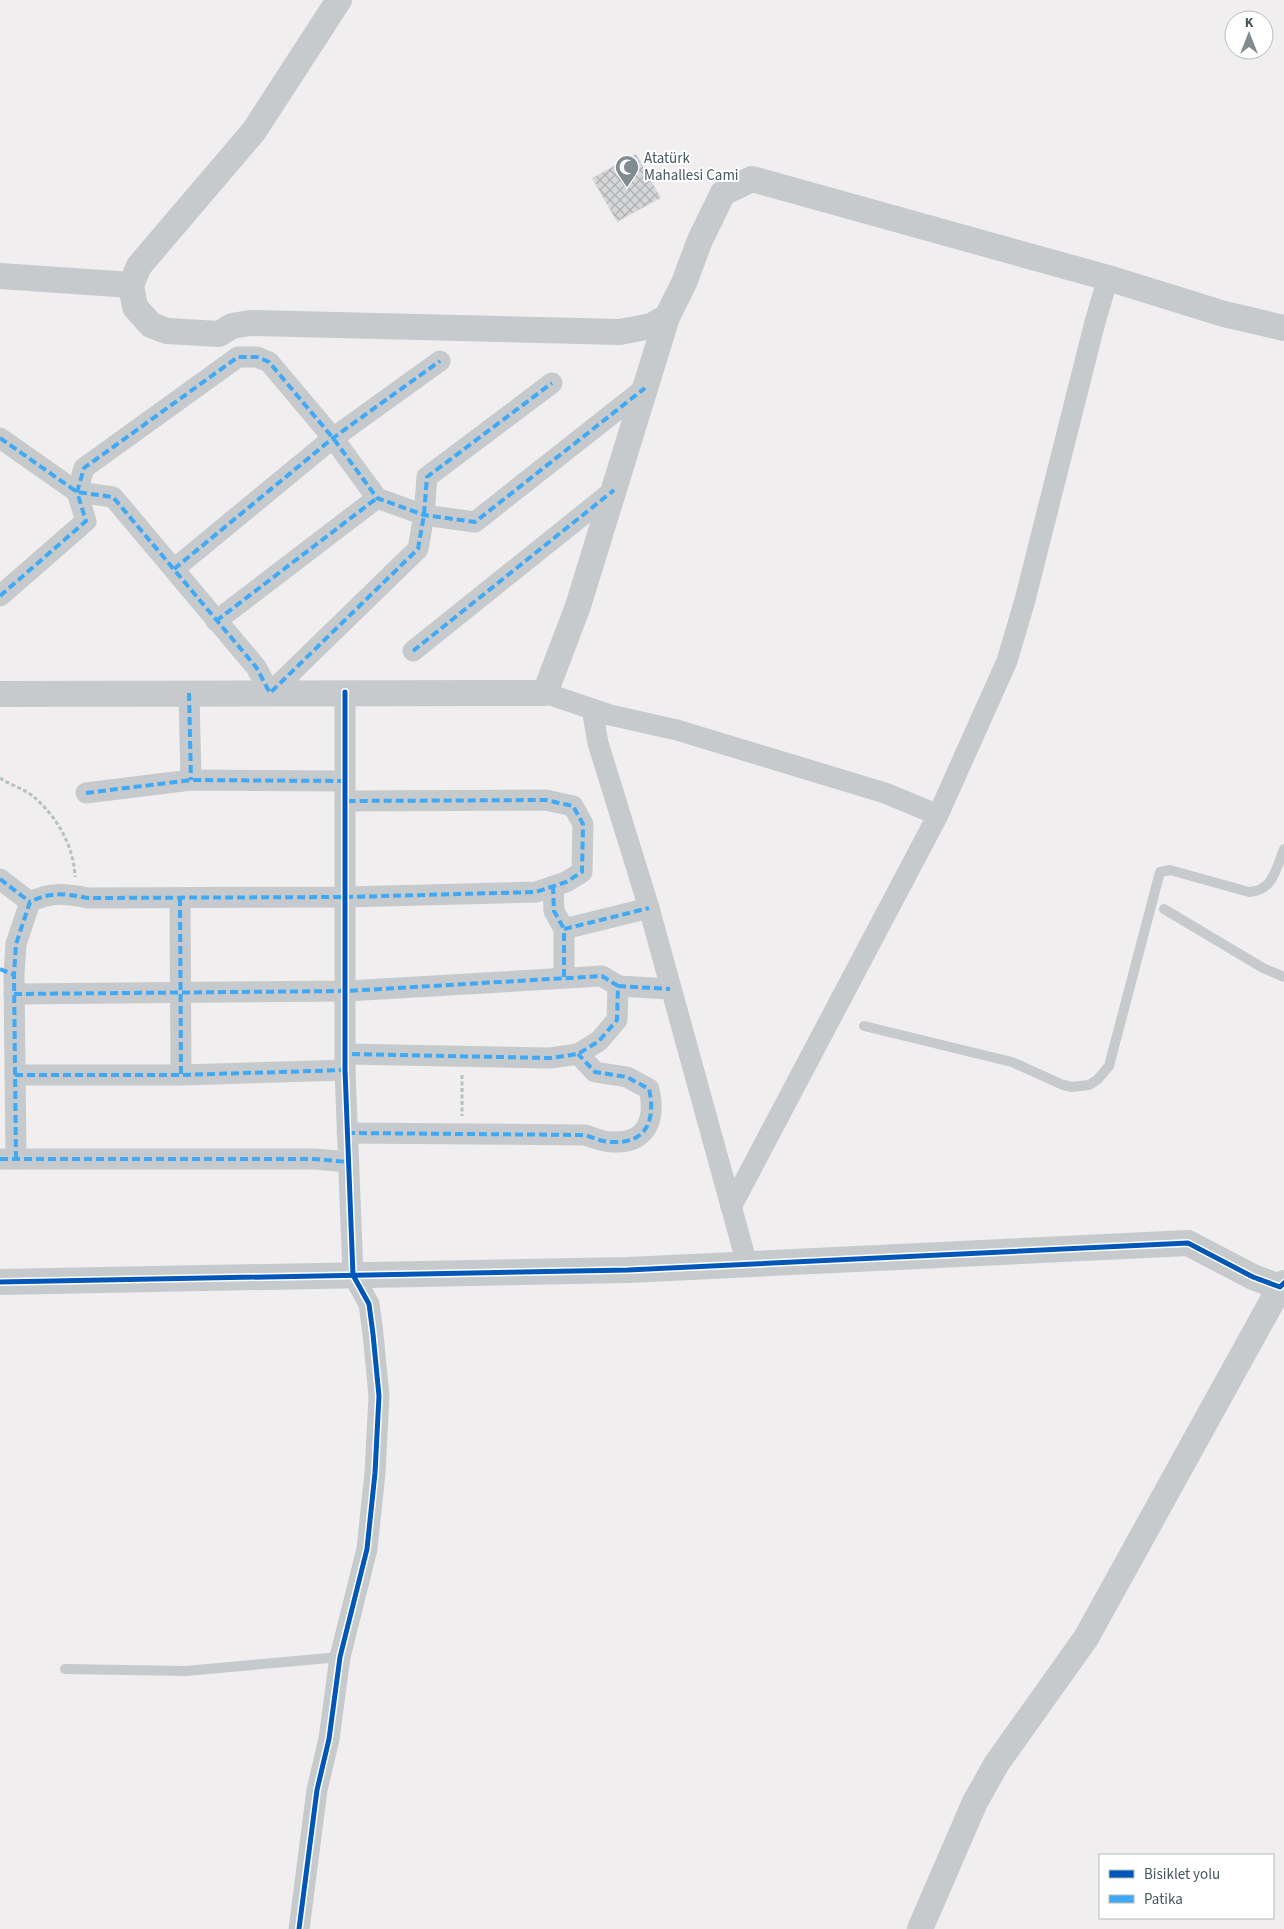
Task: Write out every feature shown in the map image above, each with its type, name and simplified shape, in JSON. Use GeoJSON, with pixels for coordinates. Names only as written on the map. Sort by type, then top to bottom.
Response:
{"type":"FeatureCollection","features":[{"type":"Feature","properties":{"kind":"street"},"geometry":{"type":"LineString","coordinates":[[338,0],[254,131],[139,266],[131,285],[135,307],[151,324],[167,331],[219,334],[232,326],[250,323],[620,332],[651,326],[667,317]]}},
{"type":"Feature","properties":{"kind":"street"},"geometry":{"type":"LineString","coordinates":[[545,693],[578,606],[667,317],[684,283],[700,240],[723,192],[752,180],[1108,278],[1224,314],[1284,328]]}},
{"type":"Feature","properties":{"kind":"street"},"geometry":{"type":"LineString","coordinates":[[0,276],[131,285]]}},
{"type":"Feature","properties":{"kind":"street"},"geometry":{"type":"LineString","coordinates":[[731,1206],[938,815],[1007,661],[1016,633],[1095,322],[1108,278]]}},
{"type":"Feature","properties":{"kind":"street"},"geometry":{"type":"LineString","coordinates":[[0,596],[86,521],[77,492],[84,468],[238,357],[257,357],[269,362],[333,438],[377,498],[424,515],[475,522],[646,388]]}},
{"type":"Feature","properties":{"kind":"street"},"geometry":{"type":"LineString","coordinates":[[174,569],[333,438],[440,361]]}},
{"type":"Feature","properties":{"kind":"street"},"geometry":{"type":"LineString","coordinates":[[270,693],[418,550],[424,515],[427,477],[552,382]]}},
{"type":"Feature","properties":{"kind":"street"},"geometry":{"type":"LineString","coordinates":[[0,438],[77,492],[113,497],[256,668],[270,693]]}},
{"type":"Feature","properties":{"kind":"street"},"geometry":{"type":"LineString","coordinates":[[413,650],[614,490]]}},
{"type":"Feature","properties":{"kind":"street"},"geometry":{"type":"LineString","coordinates":[[216,621],[377,498]]}},
{"type":"Feature","properties":{"kind":"street"},"geometry":{"type":"LineString","coordinates":[[299,1929],[317,1790],[329,1739],[340,1657],[366,1549],[375,1473],[379,1396],[369,1304],[353,1275],[346,1062],[345,692]]}},
{"type":"Feature","properties":{"kind":"street"},"geometry":{"type":"LineString","coordinates":[[189,693],[191,780]]}},
{"type":"Feature","properties":{"kind":"street"},"geometry":{"type":"LineString","coordinates":[[0,694],[545,693],[592,709],[677,730],[866,788],[938,815]]}},
{"type":"Feature","properties":{"kind":"street"},"geometry":{"type":"LineString","coordinates":[[592,709],[598,743],[649,908],[747,1264]]}},
{"type":"Feature","properties":{"kind":"street"},"geometry":{"type":"LineString","coordinates":[[86,794],[191,780],[345,791],[546,800],[573,806],[583,824],[582,872],[566,882],[536,892],[346,897],[180,898],[88,898],[56,893],[41,896],[30,902],[16,944],[9,979],[16,1075],[8,1159],[315,1158],[348,1162]]}},
{"type":"Feature","properties":{"kind":"street"},"geometry":{"type":"LineString","coordinates":[[0,879],[30,902]]}},
{"type":"Feature","properties":{"kind":"street"},"geometry":{"type":"LineString","coordinates":[[553,886],[554,911],[564,928],[564,977]]}},
{"type":"Feature","properties":{"kind":"street"},"geometry":{"type":"LineString","coordinates":[[180,898],[180,1075]]}},
{"type":"Feature","properties":{"kind":"street"},"geometry":{"type":"LineString","coordinates":[[564,928],[649,908]]}},
{"type":"Feature","properties":{"kind":"street"},"geometry":{"type":"LineString","coordinates":[[9,979],[180,992],[346,991],[602,976],[618,986],[670,989]]}},
{"type":"Feature","properties":{"kind":"street"},"geometry":{"type":"LineString","coordinates":[[16,1075],[180,1075],[346,1062],[461,1056],[550,1058],[578,1054],[599,1041],[617,1020],[618,986]]}},
{"type":"Feature","properties":{"kind":"street"},"geometry":{"type":"LineString","coordinates":[[347,1133],[585,1135],[610,1142],[623,1142],[638,1138],[649,1123],[653,1106],[649,1089],[627,1077],[596,1072],[578,1054]]}},
{"type":"Feature","properties":{"kind":"street"},"geometry":{"type":"LineString","coordinates":[[0,1282],[628,1270],[1188,1243],[1253,1277],[1282,1285],[1086,1638],[996,1762],[975,1802],[920,1929]]}},
{"type":"Feature","properties":{"kind":"lane"},"geometry":{"type":"LineString","coordinates":[[864,1026],[1012,1062],[1062,1085],[1072,1087],[1089,1084],[1097,1080],[1109,1066],[1160,872],[1170,870],[1248,892],[1255,892],[1262,890],[1271,882],[1284,849]]}},
{"type":"Feature","properties":{"kind":"lane"},"geometry":{"type":"LineString","coordinates":[[1164,909],[1263,968],[1284,977]]}},
{"type":"Feature","properties":{"kind":"lane"},"geometry":{"type":"LineString","coordinates":[[65,1669],[186,1670],[340,1657]]}},
{"type":"Feature","properties":{"kind":"path"},"geometry":{"type":"LineString","coordinates":[[0,778],[33,796],[62,831],[75,859],[76,896]]}},
{"type":"Feature","properties":{"kind":"path"},"geometry":{"type":"LineString","coordinates":[[461,1056],[462,1134]]}},
{"type":"Feature","properties":{"kind":"building","name":"Atatürk Mahallesi Cami"},"geometry":{"type":"Polygon","coordinates":[[[636,154],[661,198],[617,222],[592,178],[636,154]]]}},
{"type":"Feature","properties":{"kind":"marked path"},"geometry":{"type":"LineString","coordinates":[[0,596],[86,521],[77,492],[84,468],[238,357],[257,357],[269,362],[333,438],[377,498],[424,515],[475,522],[645,388]]}},
{"type":"Feature","properties":{"kind":"marked path"},"geometry":{"type":"LineString","coordinates":[[174,569],[333,438],[440,361]]}},
{"type":"Feature","properties":{"kind":"marked path"},"geometry":{"type":"LineString","coordinates":[[0,438],[77,492],[113,497],[256,667],[270,693],[418,549],[424,515],[427,477],[552,383]]}},
{"type":"Feature","properties":{"kind":"marked path"},"geometry":{"type":"LineString","coordinates":[[413,651],[614,490]]}},
{"type":"Feature","properties":{"kind":"marked path"},"geometry":{"type":"LineString","coordinates":[[216,621],[377,498]]}},
{"type":"Feature","properties":{"kind":"marked path"},"geometry":{"type":"LineString","coordinates":[[189,693],[191,780]]}},
{"type":"Feature","properties":{"kind":"marked path"},"geometry":{"type":"LineString","coordinates":[[86,793],[191,780],[345,781]]}},
{"type":"Feature","properties":{"kind":"marked path"},"geometry":{"type":"LineString","coordinates":[[16,1159],[14,975],[16,944],[30,902],[45,896],[59,894],[88,898],[346,897],[536,892],[566,882],[582,872],[583,824],[573,806],[546,800],[345,801]]}},
{"type":"Feature","properties":{"kind":"marked path"},"geometry":{"type":"LineString","coordinates":[[0,879],[30,902]]}},
{"type":"Feature","properties":{"kind":"marked path"},"geometry":{"type":"LineString","coordinates":[[553,886],[554,911],[564,929]]}},
{"type":"Feature","properties":{"kind":"marked path"},"geometry":{"type":"LineString","coordinates":[[180,898],[181,1075]]}},
{"type":"Feature","properties":{"kind":"marked path"},"geometry":{"type":"LineString","coordinates":[[564,977],[564,929],[649,908]]}},
{"type":"Feature","properties":{"kind":"marked path"},"geometry":{"type":"LineString","coordinates":[[0,969],[14,975]]}},
{"type":"Feature","properties":{"kind":"marked path"},"geometry":{"type":"LineString","coordinates":[[14,994],[347,991],[602,976],[618,986],[617,1020],[599,1041],[578,1054],[550,1058],[347,1054]]}},
{"type":"Feature","properties":{"kind":"marked path"},"geometry":{"type":"LineString","coordinates":[[618,986],[670,989]]}},
{"type":"Feature","properties":{"kind":"marked path"},"geometry":{"type":"LineString","coordinates":[[347,1133],[585,1135],[602,1141],[612,1142],[624,1142],[634,1139],[641,1134],[650,1119],[651,1100],[649,1089],[627,1077],[595,1072],[578,1054]]}},
{"type":"Feature","properties":{"kind":"marked path"},"geometry":{"type":"LineString","coordinates":[[15,1075],[181,1075],[345,1070]]}},
{"type":"Feature","properties":{"kind":"marked path"},"geometry":{"type":"LineString","coordinates":[[0,1159],[315,1159],[348,1162]]}},
{"type":"Feature","properties":{"kind":"cycle path"},"geometry":{"type":"LineString","coordinates":[[299,1929],[317,1790],[329,1739],[340,1657],[367,1549],[375,1473],[379,1396],[369,1304],[353,1275],[345,1070],[345,692]]}},
{"type":"Feature","properties":{"kind":"cycle path"},"geometry":{"type":"LineString","coordinates":[[0,1282],[628,1270],[1188,1243],[1253,1277],[1280,1287],[1284,1283]]}},
{"type":"Feature","properties":{"kind":"place","name":"Atatürk Mahallesi Cami"},"geometry":{"type":"Point","coordinates":[627,188]}}]}
